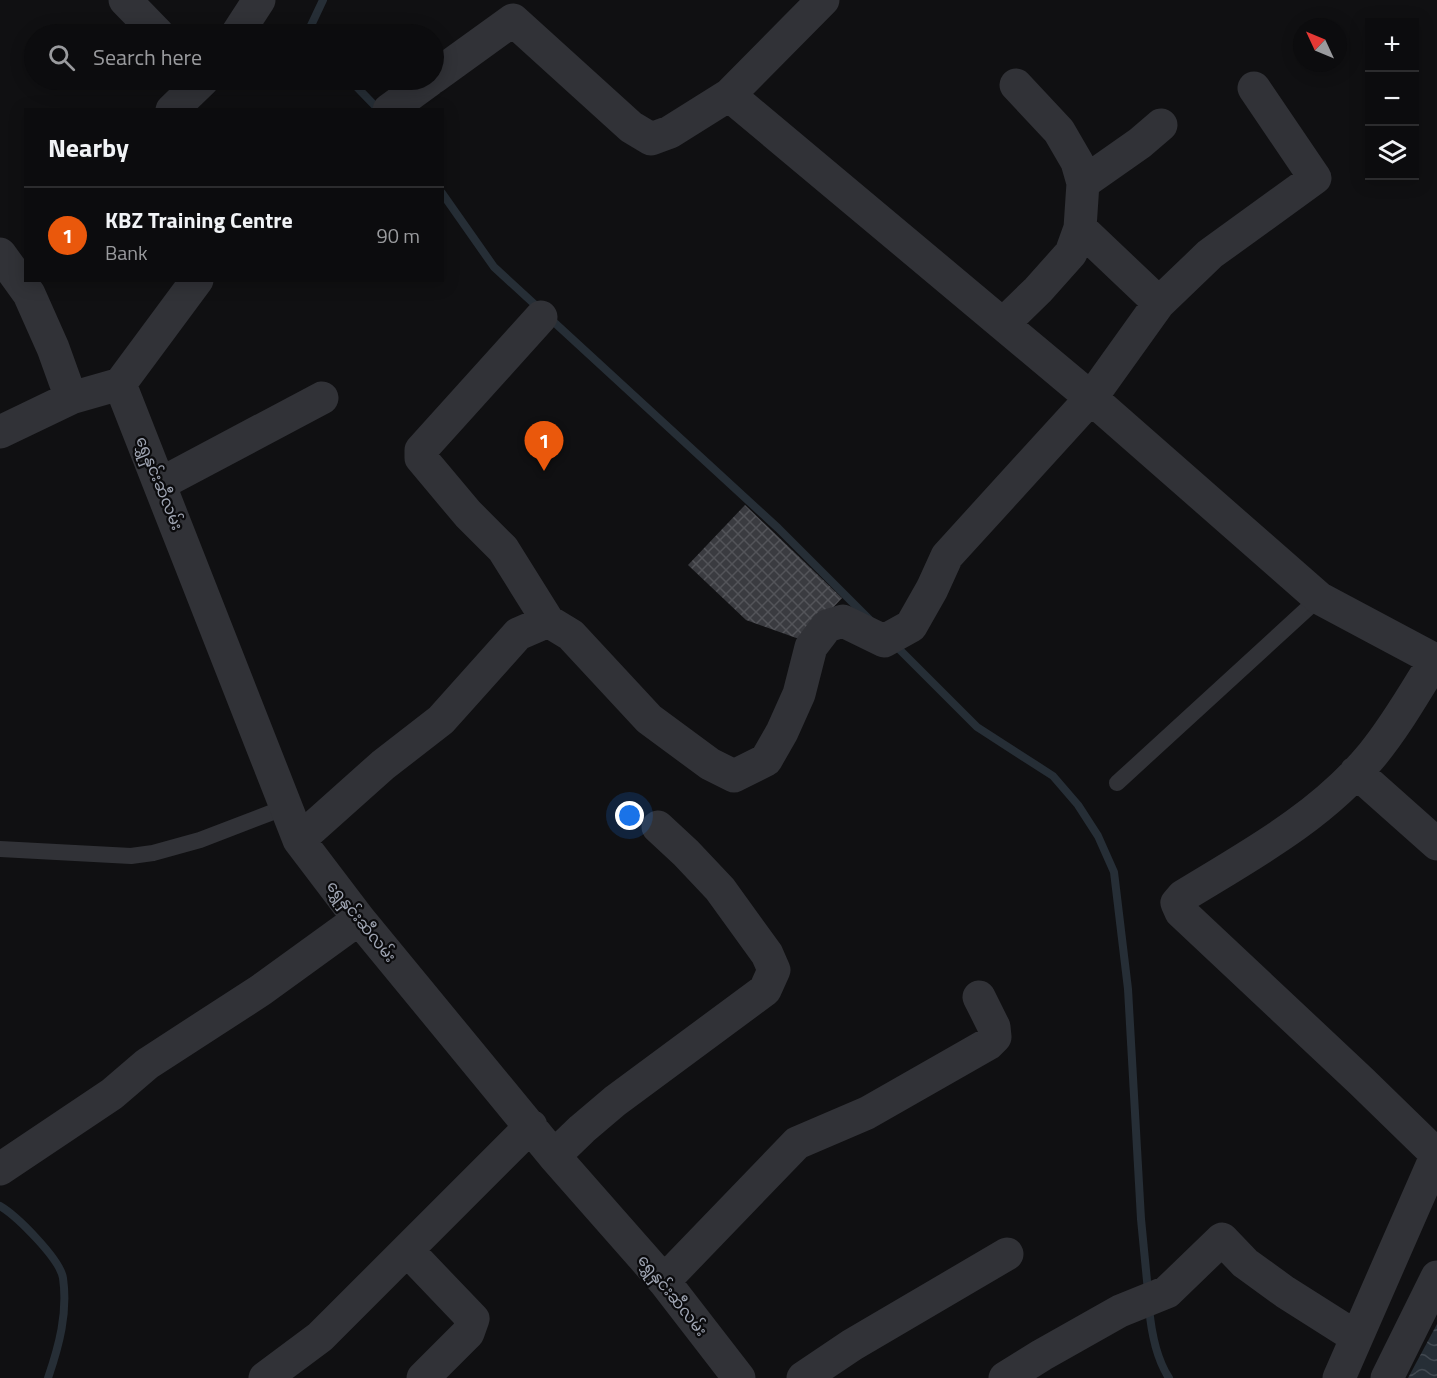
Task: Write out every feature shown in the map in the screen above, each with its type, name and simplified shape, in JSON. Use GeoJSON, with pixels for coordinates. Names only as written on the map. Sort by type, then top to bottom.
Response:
{"type":"FeatureCollection","features":[{"type":"Feature","properties":{"kind":"street"},"geometry":{"type":"LineString","coordinates":[[125,0],[148,24]]}},
{"type":"Feature","properties":{"kind":"street"},"geometry":{"type":"LineString","coordinates":[[243,24],[259,0]]}},
{"type":"Feature","properties":{"kind":"street"},"geometry":{"type":"LineString","coordinates":[[444,67],[504,10],[631,128],[651,139],[670,132],[729,95],[823,0]]}},
{"type":"Feature","properties":{"kind":"street"},"geometry":{"type":"LineString","coordinates":[[1003,324],[1071,253],[1080,228],[1083,183],[1077,162],[1059,131],[1016,85]]}},
{"type":"Feature","properties":{"kind":"street"},"geometry":{"type":"LineString","coordinates":[[541,317],[421,450],[421,458],[468,514],[503,549],[548,621],[571,635],[649,719],[710,764],[734,776],[766,760],[799,694],[811,647],[827,626],[843,621],[892,637],[911,626],[947,556],[1091,398],[1159,303],[1210,254],[1315,178],[1254,88]]}},
{"type":"Feature","properties":{"kind":"street"},"geometry":{"type":"LineString","coordinates":[[174,108],[191,90]]}},
{"type":"Feature","properties":{"kind":"street"},"geometry":{"type":"LineString","coordinates":[[391,108],[416,90]]}},
{"type":"Feature","properties":{"kind":"street"},"geometry":{"type":"LineString","coordinates":[[729,95],[1091,398],[1319,598],[1436,661],[1395,726],[1356,772],[1318,809],[1284,834],[1183,896],[1177,903],[1180,912],[1437,1154],[1340,1378]]}},
{"type":"Feature","properties":{"kind":"street"},"geometry":{"type":"LineString","coordinates":[[1083,183],[1140,143],[1161,125]]}},
{"type":"Feature","properties":{"kind":"street"},"geometry":{"type":"LineString","coordinates":[[1080,228],[1159,303]]}},
{"type":"Feature","properties":{"kind":"street"},"geometry":{"type":"LineString","coordinates":[[0,254],[29,294],[53,348],[71,398]]}},
{"type":"Feature","properties":{"kind":"street"},"geometry":{"type":"LineString","coordinates":[[0,432],[71,398],[120,384],[196,282]]}},
{"type":"Feature","properties":{"kind":"street","name":"ရွှေနှင်းဆီလမ်း"},"geometry":{"type":"LineString","coordinates":[[120,384],[299,840],[359,919],[554,1156],[664,1281],[739,1378]]}},
{"type":"Feature","properties":{"kind":"street"},"geometry":{"type":"LineString","coordinates":[[160,484],[322,398]]}},
{"type":"Feature","properties":{"kind":"street"},"geometry":{"type":"LineString","coordinates":[[299,840],[383,765],[441,720],[518,634],[548,621]]}},
{"type":"Feature","properties":{"kind":"street"},"geometry":{"type":"LineString","coordinates":[[1356,772],[1437,844]]}},
{"type":"Feature","properties":{"kind":"street"},"geometry":{"type":"LineString","coordinates":[[554,1156],[615,1101],[765,990],[774,970],[767,954],[720,889],[658,827]]}},
{"type":"Feature","properties":{"kind":"street"},"geometry":{"type":"LineString","coordinates":[[0,1168],[112,1094],[147,1064],[261,990],[359,919]]}},
{"type":"Feature","properties":{"kind":"street"},"geometry":{"type":"LineString","coordinates":[[664,1281],[797,1143],[867,1113],[988,1044],[995,1037],[994,1028],[979,997]]}},
{"type":"Feature","properties":{"kind":"street"},"geometry":{"type":"LineString","coordinates":[[265,1378],[320,1337],[531,1126]]}},
{"type":"Feature","properties":{"kind":"street"},"geometry":{"type":"LineString","coordinates":[[1005,1378],[1120,1311],[1167,1292],[1222,1239],[1245,1263],[1285,1292],[1356,1337]]}},
{"type":"Feature","properties":{"kind":"street"},"geometry":{"type":"LineString","coordinates":[[407,1250],[472,1319],[468,1333],[423,1378]]}},
{"type":"Feature","properties":{"kind":"street"},"geometry":{"type":"LineString","coordinates":[[803,1378],[852,1345],[1007,1254]]}},
{"type":"Feature","properties":{"kind":"street"},"geometry":{"type":"LineString","coordinates":[[1387,1378],[1437,1277]]}},
{"type":"Feature","properties":{"kind":"lane"},"geometry":{"type":"LineString","coordinates":[[1117,783],[1319,598]]}},
{"type":"Feature","properties":{"kind":"lane"},"geometry":{"type":"LineString","coordinates":[[0,849],[130,856],[153,853],[200,840],[286,807]]}},
{"type":"Feature","properties":{"kind":"water"},"geometry":{"type":"Polygon","coordinates":[[[1437,1324],[1437,1378],[1408,1378],[1437,1324]]]}},
{"type":"Feature","properties":{"kind":"building"},"geometry":{"type":"Polygon","coordinates":[[[745,505],[842,598],[802,640],[746,620],[688,565],[745,505]]]}},
{"type":"Feature","properties":{"kind":"waterway"},"geometry":{"type":"LineString","coordinates":[[312,24],[323,0]]}},
{"type":"Feature","properties":{"kind":"waterway"},"geometry":{"type":"LineString","coordinates":[[360,90],[377,108]]}},
{"type":"Feature","properties":{"kind":"waterway"},"geometry":{"type":"LineString","coordinates":[[444,196],[494,267],[778,528],[870,620]]}},
{"type":"Feature","properties":{"kind":"waterway"},"geometry":{"type":"LineString","coordinates":[[894,644],[977,727],[1053,776],[1078,805],[1098,836],[1114,872],[1128,989],[1141,1219],[1148,1291]]}},
{"type":"Feature","properties":{"kind":"waterway"},"geometry":{"type":"LineString","coordinates":[[0,1206],[37,1239],[54,1260],[63,1278],[62,1329],[48,1378]]}},
{"type":"Feature","properties":{"kind":"waterway"},"geometry":{"type":"LineString","coordinates":[[1149,1307],[1155,1344],[1169,1378]]}},
{"type":"Feature","properties":{"kind":"place","name":"KBZ Training Centre"},"geometry":{"type":"Point","coordinates":[544,471]}}]}
